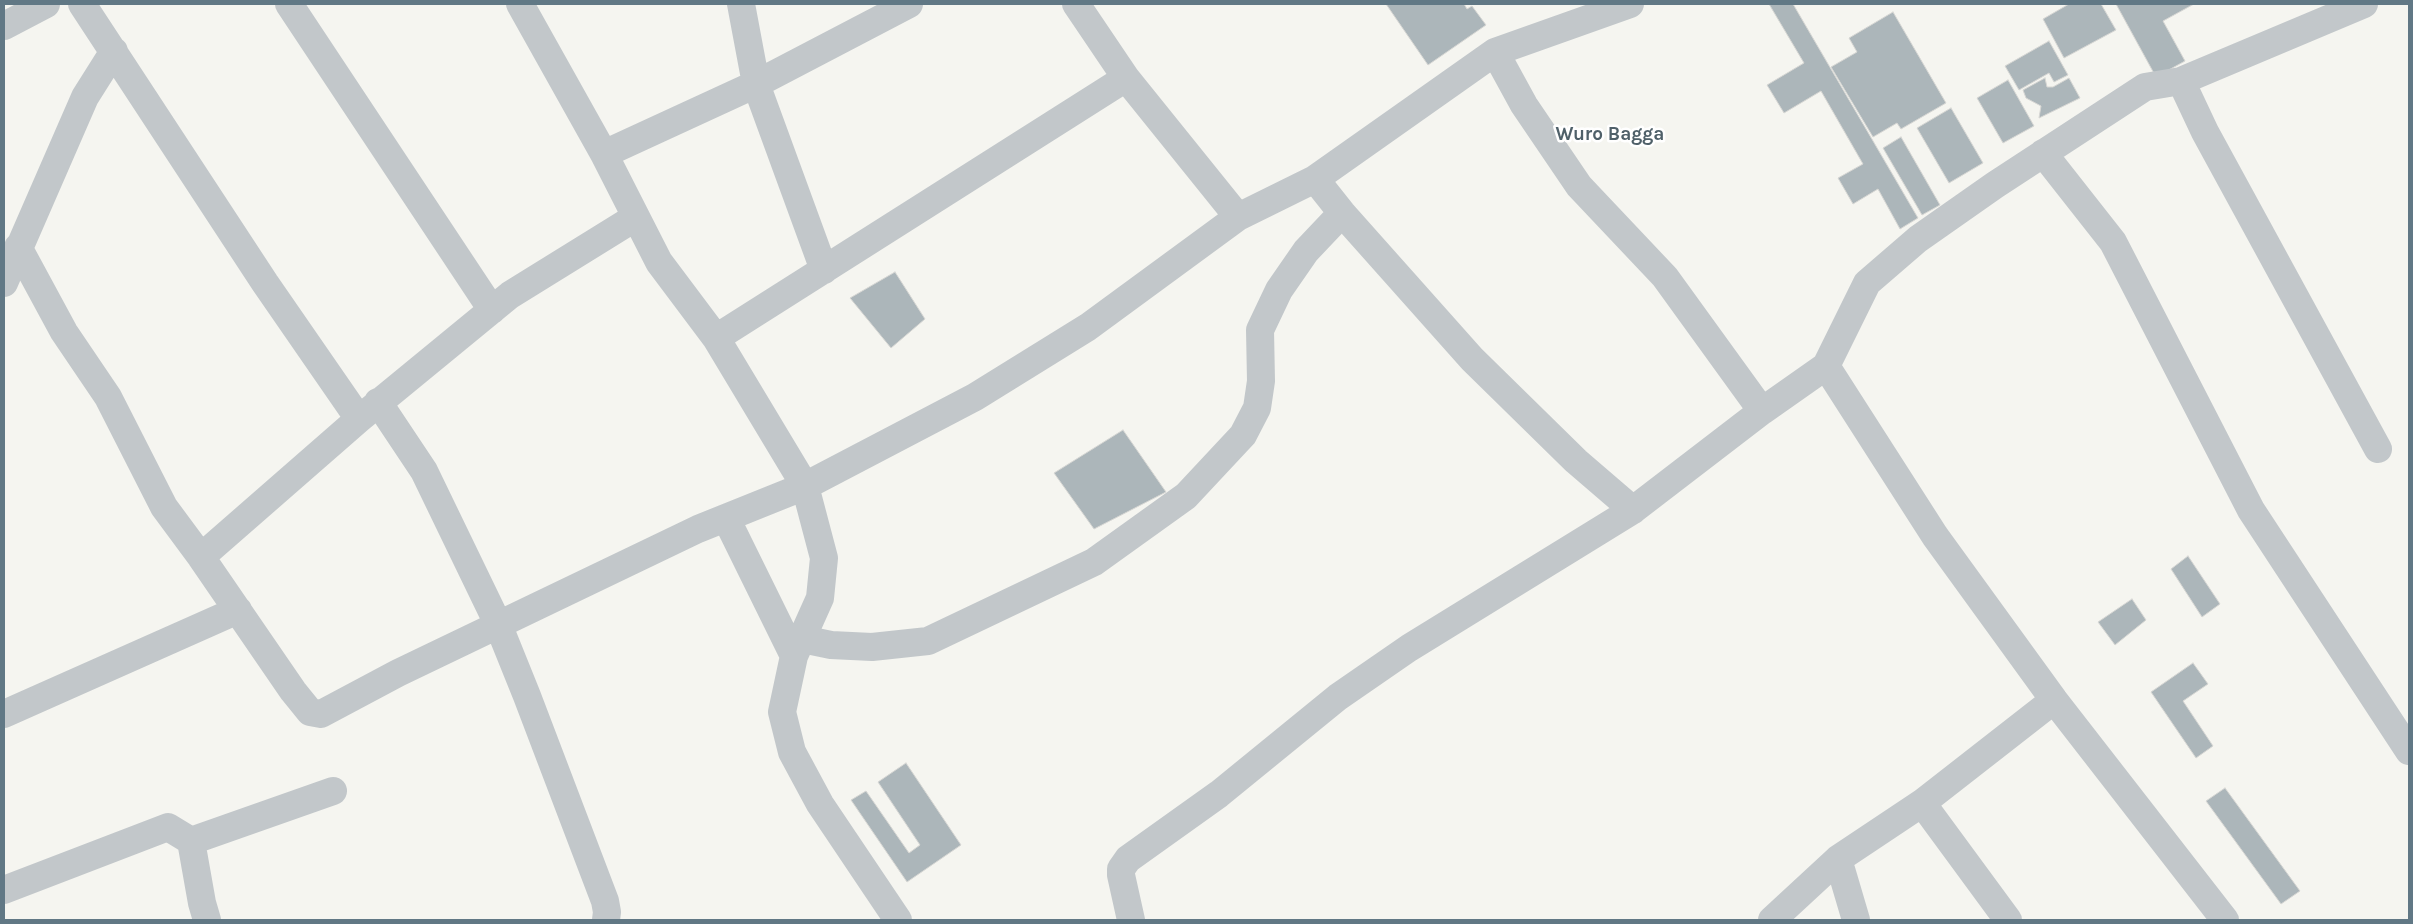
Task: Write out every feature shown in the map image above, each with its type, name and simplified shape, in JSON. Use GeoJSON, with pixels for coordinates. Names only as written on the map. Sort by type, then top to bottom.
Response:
{"type":"FeatureCollection","features":[{"type":"Feature","properties":{"kind":"street"},"geometry":{"type":"LineString","coordinates":[[4,26],[46,4]]}},
{"type":"Feature","properties":{"kind":"street"},"geometry":{"type":"LineString","coordinates":[[82,4],[265,284],[369,411],[424,471],[498,624],[528,696],[605,901],[606,920]]}},
{"type":"Feature","properties":{"kind":"street"},"geometry":{"type":"LineString","coordinates":[[289,4],[492,310]]}},
{"type":"Feature","properties":{"kind":"street"},"geometry":{"type":"LineString","coordinates":[[520,4],[604,154],[659,262],[716,338],[805,486],[824,558],[820,598],[798,647],[782,712],[792,752],[820,804],[898,920]]}},
{"type":"Feature","properties":{"kind":"street"},"geometry":{"type":"LineString","coordinates":[[742,4],[756,84],[824,270]]}},
{"type":"Feature","properties":{"kind":"street"},"geometry":{"type":"LineString","coordinates":[[604,154],[756,84],[909,4]]}},
{"type":"Feature","properties":{"kind":"street"},"geometry":{"type":"LineString","coordinates":[[1076,4],[1126,78],[1238,218]]}},
{"type":"Feature","properties":{"kind":"street"},"geometry":{"type":"LineString","coordinates":[[18,247],[64,332],[108,397],[164,507],[238,610],[293,692],[310,712],[321,714],[398,673],[498,624],[726,518],[805,486],[983,392],[1088,327],[1238,218],[1315,178],[1495,52],[1630,4]]}},
{"type":"Feature","properties":{"kind":"street"},"geometry":{"type":"LineString","coordinates":[[1131,920],[1120,875],[1121,869],[1128,859],[1219,794],[1338,697],[1409,648],[1633,510],[1762,411],[1826,366],[1867,283],[1918,239],[2043,153],[2144,87],[2181,81],[2364,4]]}},
{"type":"Feature","properties":{"kind":"street"},"geometry":{"type":"LineString","coordinates":[[4,283],[18,247],[85,97],[114,52]]}},
{"type":"Feature","properties":{"kind":"street"},"geometry":{"type":"LineString","coordinates":[[1495,52],[1524,105],[1579,186],[1665,277],[1762,411]]}},
{"type":"Feature","properties":{"kind":"street"},"geometry":{"type":"LineString","coordinates":[[716,338],[1126,78]]}},
{"type":"Feature","properties":{"kind":"street"},"geometry":{"type":"LineString","coordinates":[[2181,81],[2205,132],[2378,449]]}},
{"type":"Feature","properties":{"kind":"street"},"geometry":{"type":"LineString","coordinates":[[2043,153],[2113,242],[2251,510],[2409,751]]}},
{"type":"Feature","properties":{"kind":"street"},"geometry":{"type":"LineString","coordinates":[[1315,178],[1342,213],[1472,359],[1576,460],[1633,510]]}},
{"type":"Feature","properties":{"kind":"street"},"geometry":{"type":"LineString","coordinates":[[798,647],[831,645],[872,647],[928,641],[1094,562],[1186,496],[1243,435],[1257,408],[1261,381],[1260,330],[1279,290],[1306,250],[1342,213]]}},
{"type":"Feature","properties":{"kind":"street"},"geometry":{"type":"LineString","coordinates":[[201,557],[369,411],[510,295],[636,217]]}},
{"type":"Feature","properties":{"kind":"street"},"geometry":{"type":"LineString","coordinates":[[1826,366],[1935,536],[2054,700],[2225,920]]}},
{"type":"Feature","properties":{"kind":"street"},"geometry":{"type":"LineString","coordinates":[[726,518],[798,647]]}},
{"type":"Feature","properties":{"kind":"street"},"geometry":{"type":"LineString","coordinates":[[4,714],[238,610]]}},
{"type":"Feature","properties":{"kind":"street"},"geometry":{"type":"LineString","coordinates":[[1772,920],[1838,859],[1922,803],[2054,700]]}},
{"type":"Feature","properties":{"kind":"street"},"geometry":{"type":"LineString","coordinates":[[191,841],[333,792]]}},
{"type":"Feature","properties":{"kind":"street"},"geometry":{"type":"LineString","coordinates":[[1922,803],[2008,920]]}},
{"type":"Feature","properties":{"kind":"street"},"geometry":{"type":"LineString","coordinates":[[4,890],[92,858],[162,828],[175,830],[191,841],[202,903],[207,920]]}},
{"type":"Feature","properties":{"kind":"street"},"geometry":{"type":"LineString","coordinates":[[1838,859],[1856,920]]}},
{"type":"Feature","properties":{"kind":"building"},"geometry":{"type":"Polygon","coordinates":[[[1386,4],[1464,4],[1467,9],[1472,6],[1486,25],[1428,65],[1386,4]]]}},
{"type":"Feature","properties":{"kind":"building"},"geometry":{"type":"Polygon","coordinates":[[[1769,4],[1793,4],[1918,218],[1900,229],[1878,189],[1853,204],[1838,178],[1863,164],[1821,91],[1784,113],[1767,85],[1804,63],[1769,4]]]}},
{"type":"Feature","properties":{"kind":"building"},"geometry":{"type":"Polygon","coordinates":[[[2069,4],[2101,4],[2116,30],[2064,58],[2043,19],[2069,4]]]}},
{"type":"Feature","properties":{"kind":"building"},"geometry":{"type":"Polygon","coordinates":[[[2116,4],[2194,4],[2163,21],[2185,61],[2156,77],[2116,4]]]}},
{"type":"Feature","properties":{"kind":"building"},"geometry":{"type":"Polygon","coordinates":[[[1893,12],[1946,103],[1901,129],[1897,123],[1873,137],[1831,67],[1857,52],[1849,38],[1893,12]]]}},
{"type":"Feature","properties":{"kind":"building"},"geometry":{"type":"Polygon","coordinates":[[[2049,41],[2068,75],[2054,82],[2049,73],[2019,90],[2005,66],[2049,41]]]}},
{"type":"Feature","properties":{"kind":"building"},"geometry":{"type":"Polygon","coordinates":[[[2045,78],[2047,87],[2053,87],[2069,78],[2080,98],[2039,118],[2041,106],[2026,98],[2023,90],[2045,78]]]}},
{"type":"Feature","properties":{"kind":"building"},"geometry":{"type":"Polygon","coordinates":[[[2008,80],[2034,126],[2003,143],[1977,98],[2008,80]]]}},
{"type":"Feature","properties":{"kind":"building"},"geometry":{"type":"Polygon","coordinates":[[[1951,108],[1983,163],[1949,183],[1917,128],[1951,108]]]}},
{"type":"Feature","properties":{"kind":"building"},"geometry":{"type":"Polygon","coordinates":[[[1901,137],[1940,205],[1922,215],[1883,148],[1901,137]]]}},
{"type":"Feature","properties":{"kind":"building"},"geometry":{"type":"Polygon","coordinates":[[[895,272],[925,319],[891,348],[850,298],[895,272]]]}},
{"type":"Feature","properties":{"kind":"building"},"geometry":{"type":"Polygon","coordinates":[[[1123,430],[1166,492],[1094,529],[1054,473],[1123,430]]]}},
{"type":"Feature","properties":{"kind":"building"},"geometry":{"type":"Polygon","coordinates":[[[2188,556],[2220,604],[2202,617],[2171,569],[2188,556]]]}},
{"type":"Feature","properties":{"kind":"building"},"geometry":{"type":"Polygon","coordinates":[[[2132,599],[2146,620],[2115,645],[2098,622],[2132,599]]]}},
{"type":"Feature","properties":{"kind":"building"},"geometry":{"type":"Polygon","coordinates":[[[2193,663],[2208,684],[2183,701],[2213,746],[2196,758],[2151,692],[2193,663]]]}},
{"type":"Feature","properties":{"kind":"building"},"geometry":{"type":"Polygon","coordinates":[[[906,763],[961,845],[907,882],[851,800],[866,791],[909,853],[920,845],[878,782],[906,763]]]}},
{"type":"Feature","properties":{"kind":"building"},"geometry":{"type":"Polygon","coordinates":[[[2225,788],[2300,891],[2281,904],[2206,801],[2225,788]]]}},
{"type":"Feature","properties":{"kind":"district","name":"Wuro Bagga"},"geometry":{"type":"Point","coordinates":[1610,135]}}]}
